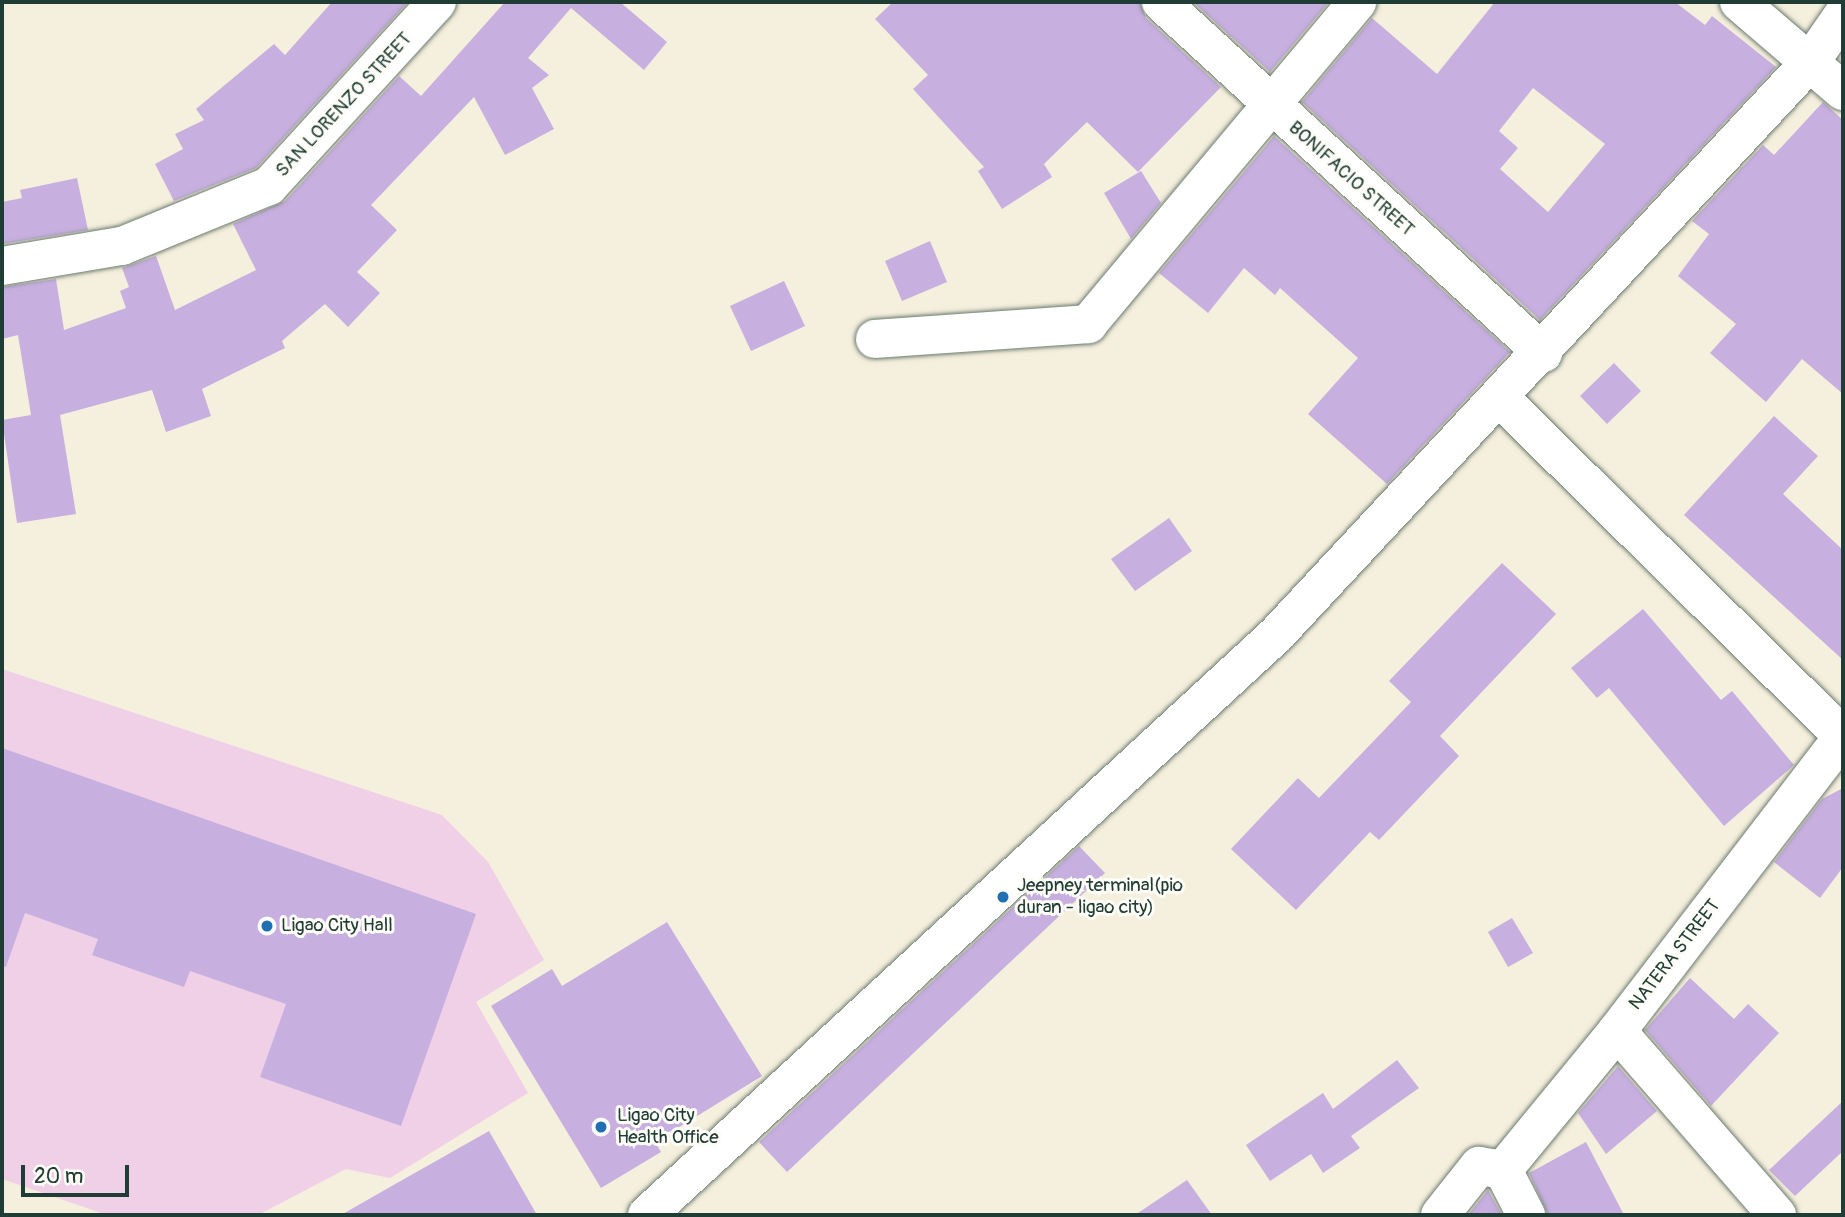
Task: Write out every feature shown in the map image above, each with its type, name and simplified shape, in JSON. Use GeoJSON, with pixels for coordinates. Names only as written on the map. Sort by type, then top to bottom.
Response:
{"type":"FeatureCollection","features":[{"type":"Feature","properties":{"kind":"street","name":"SAN LORENZO STREET"},"geometry":{"type":"LineString","coordinates":[[2,266],[121,246],[269,186],[437,2]]}},
{"type":"Feature","properties":{"kind":"street","name":"BONIFACIO STREET"},"geometry":{"type":"LineString","coordinates":[[1161,2],[1543,353]]}},
{"type":"Feature","properties":{"kind":"street"},"geometry":{"type":"LineString","coordinates":[[875,339],[1088,324],[1357,2]]}},
{"type":"Feature","properties":{"kind":"street"},"geometry":{"type":"LineString","coordinates":[[1739,2],[1843,91]]}},
{"type":"Feature","properties":{"kind":"street"},"geometry":{"type":"LineString","coordinates":[[648,1215],[1277,634],[1543,353],[1811,61],[1843,15]]}},
{"type":"Feature","properties":{"kind":"street"},"geometry":{"type":"LineString","coordinates":[[1500,398],[1843,736]]}},
{"type":"Feature","properties":{"kind":"street","name":"NATERA STREET"},"geometry":{"type":"LineString","coordinates":[[1503,1170],[1617,1031],[1843,736]]}},
{"type":"Feature","properties":{"kind":"street"},"geometry":{"type":"LineString","coordinates":[[1617,1031],[1777,1215]]}},
{"type":"Feature","properties":{"kind":"street"},"geometry":{"type":"LineString","coordinates":[[1440,1215],[1479,1166],[1503,1170],[1526,1215]]}},
{"type":"Feature","properties":{"kind":"shaded area"},"geometry":{"type":"Polygon","coordinates":[[[2,669],[442,815],[488,862],[544,960],[476,1002],[528,1093],[390,1178],[346,1169],[258,1215],[107,1215],[2,1179],[2,669]]]}},
{"type":"Feature","properties":{"kind":"building"},"geometry":{"type":"Polygon","coordinates":[[[332,2],[408,2],[256,168],[174,201],[155,164],[183,149],[175,134],[204,120],[196,109],[274,44],[285,55],[332,2]]]}},
{"type":"Feature","properties":{"kind":"building"},"geometry":{"type":"Polygon","coordinates":[[[505,2],[620,2],[667,42],[644,70],[571,8],[528,58],[549,75],[532,88],[554,129],[505,155],[474,97],[371,205],[397,230],[357,272],[380,293],[348,327],[325,304],[282,341],[285,348],[202,389],[211,416],[166,432],[152,390],[60,415],[76,514],[17,523],[2,420],[31,415],[18,335],[2,339],[2,287],[56,279],[64,330],[126,308],[120,291],[129,287],[122,268],[156,256],[175,310],[256,270],[233,224],[285,201],[399,76],[421,96],[505,2]]]}},
{"type":"Feature","properties":{"kind":"building"},"geometry":{"type":"Polygon","coordinates":[[[893,2],[1140,2],[1146,18],[1221,87],[1138,172],[1087,122],[1044,164],[1052,177],[1002,209],[978,171],[984,167],[913,89],[928,75],[875,19],[893,2]]]}},
{"type":"Feature","properties":{"kind":"building"},"geometry":{"type":"Polygon","coordinates":[[[1193,2],[1329,2],[1270,72],[1193,2]]]}},
{"type":"Feature","properties":{"kind":"building"},"geometry":{"type":"Polygon","coordinates":[[[1495,2],[1675,2],[1705,25],[1712,16],[1776,67],[1540,320],[1302,102],[1372,18],[1437,74],[1495,2]],[[1533,88],[1499,131],[1518,148],[1500,169],[1548,212],[1605,144],[1533,88]]]}},
{"type":"Feature","properties":{"kind":"building"},"geometry":{"type":"Polygon","coordinates":[[[1823,102],[1843,120],[1843,394],[1802,359],[1766,402],[1710,353],[1736,324],[1678,276],[1709,234],[1692,221],[1763,145],[1774,155],[1823,102]]]}},
{"type":"Feature","properties":{"kind":"building"},"geometry":{"type":"Polygon","coordinates":[[[1274,136],[1510,352],[1387,484],[1308,414],[1358,358],[1280,288],[1275,295],[1244,268],[1208,313],[1159,273],[1274,136]]]}},
{"type":"Feature","properties":{"kind":"building"},"geometry":{"type":"Polygon","coordinates":[[[1141,171],[1161,203],[1131,239],[1104,193],[1141,171]]]}},
{"type":"Feature","properties":{"kind":"building"},"geometry":{"type":"Polygon","coordinates":[[[77,178],[88,230],[2,244],[2,202],[22,198],[20,190],[77,178]]]}},
{"type":"Feature","properties":{"kind":"building"},"geometry":{"type":"Polygon","coordinates":[[[930,241],[947,282],[902,301],[885,261],[930,241]]]}},
{"type":"Feature","properties":{"kind":"building"},"geometry":{"type":"Polygon","coordinates":[[[784,281],[805,326],[751,351],[730,306],[784,281]]]}},
{"type":"Feature","properties":{"kind":"building"},"geometry":{"type":"Polygon","coordinates":[[[1614,363],[1641,391],[1607,424],[1580,396],[1614,363]]]}},
{"type":"Feature","properties":{"kind":"building"},"geometry":{"type":"Polygon","coordinates":[[[1774,416],[1818,456],[1783,494],[1843,550],[1843,660],[1684,515],[1774,416]]]}},
{"type":"Feature","properties":{"kind":"building"},"geometry":{"type":"Polygon","coordinates":[[[1169,518],[1192,551],[1135,591],[1111,559],[1169,518]]]}},
{"type":"Feature","properties":{"kind":"building"},"geometry":{"type":"Polygon","coordinates":[[[1502,563],[1556,614],[1440,736],[1459,756],[1379,840],[1370,832],[1296,910],[1231,849],[1298,778],[1319,798],[1411,702],[1389,681],[1502,563]]]}},
{"type":"Feature","properties":{"kind":"building"},"geometry":{"type":"Polygon","coordinates":[[[1643,609],[1721,700],[1732,691],[1794,765],[1724,826],[1609,688],[1597,698],[1571,668],[1643,609]]]}},
{"type":"Feature","properties":{"kind":"building","name":"Ligao City Hall"},"geometry":{"type":"Polygon","coordinates":[[[2,748],[476,914],[401,1126],[260,1077],[286,1004],[190,971],[184,987],[92,955],[98,939],[25,913],[6,967],[2,966],[2,748]]]}},
{"type":"Feature","properties":{"kind":"building"},"geometry":{"type":"Polygon","coordinates":[[[1843,788],[1843,867],[1820,898],[1774,862],[1822,799],[1843,788]]]}},
{"type":"Feature","properties":{"kind":"building"},"geometry":{"type":"Polygon","coordinates":[[[1079,846],[1105,873],[787,1172],[759,1142],[1079,846]]]}},
{"type":"Feature","properties":{"kind":"building"},"geometry":{"type":"Polygon","coordinates":[[[1512,918],[1533,953],[1508,967],[1488,932],[1512,918]]]}},
{"type":"Feature","properties":{"kind":"building"},"geometry":{"type":"Polygon","coordinates":[[[667,922],[762,1076],[655,1142],[661,1152],[601,1188],[491,1006],[552,969],[562,986],[667,922]]]}},
{"type":"Feature","properties":{"kind":"building"},"geometry":{"type":"Polygon","coordinates":[[[1690,978],[1734,1019],[1748,1004],[1779,1033],[1711,1106],[1645,1030],[1690,978]]]}},
{"type":"Feature","properties":{"kind":"building"},"geometry":{"type":"Polygon","coordinates":[[[1397,1060],[1419,1088],[1351,1136],[1360,1148],[1323,1173],[1311,1154],[1270,1181],[1246,1145],[1323,1093],[1333,1109],[1397,1060]]]}},
{"type":"Feature","properties":{"kind":"building"},"geometry":{"type":"Polygon","coordinates":[[[1618,1066],[1657,1111],[1606,1154],[1578,1113],[1618,1066]]]}},
{"type":"Feature","properties":{"kind":"building"},"geometry":{"type":"Polygon","coordinates":[[[1843,1101],[1843,1151],[1795,1196],[1769,1170],[1843,1101]]]}},
{"type":"Feature","properties":{"kind":"building"},"geometry":{"type":"Polygon","coordinates":[[[489,1131],[537,1215],[341,1215],[390,1187],[489,1131]]]}},
{"type":"Feature","properties":{"kind":"building"},"geometry":{"type":"Polygon","coordinates":[[[1586,1142],[1624,1215],[1548,1215],[1529,1173],[1586,1142]]]}},
{"type":"Feature","properties":{"kind":"building"},"geometry":{"type":"Polygon","coordinates":[[[1187,1180],[1212,1215],[1135,1215],[1187,1180]]]}},
{"type":"Feature","properties":{"kind":"building"},"geometry":{"type":"Polygon","coordinates":[[[1488,1190],[1502,1215],[1468,1215],[1488,1190]]]}},
{"type":"Feature","properties":{"kind":"place","name":"Jeepney terminal(pio duran - ligao city)"},"geometry":{"type":"Point","coordinates":[1003,897]}},
{"type":"Feature","properties":{"kind":"place","name":"Ligao City Hall"},"geometry":{"type":"Point","coordinates":[267,926]}},
{"type":"Feature","properties":{"kind":"place","name":"Ligao City Health Office"},"geometry":{"type":"Point","coordinates":[601,1127]}}]}
